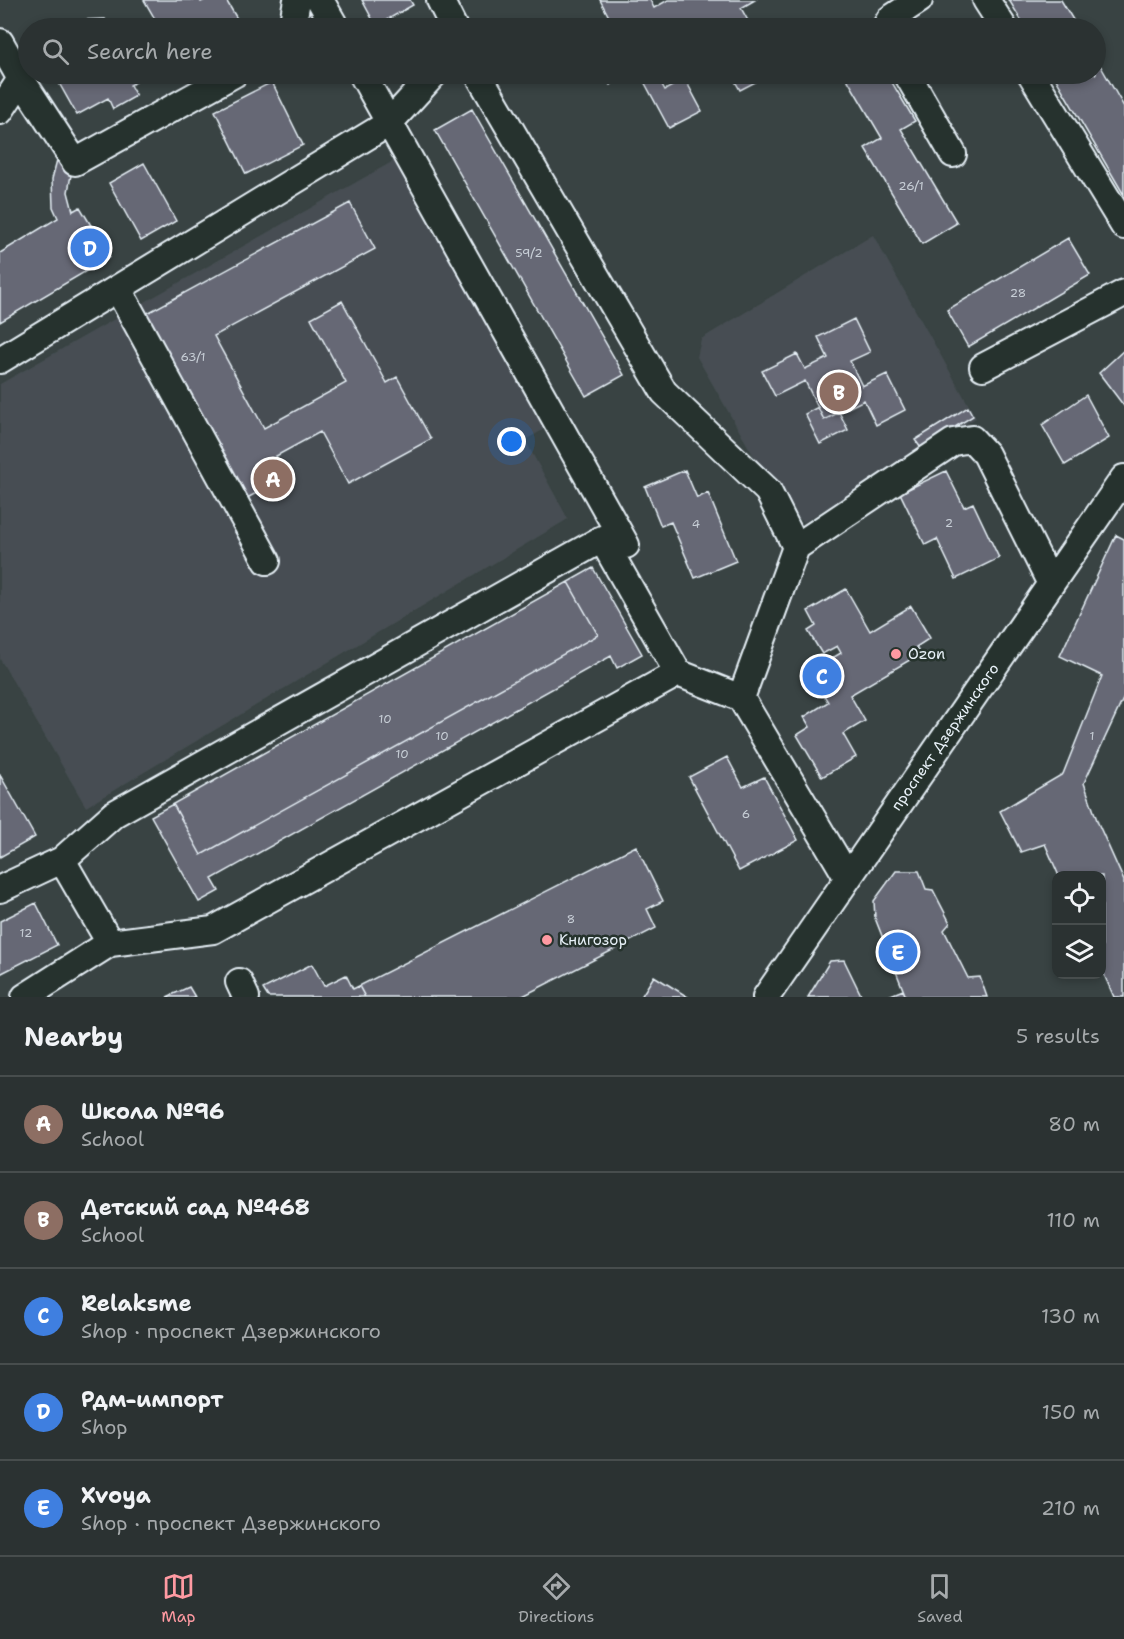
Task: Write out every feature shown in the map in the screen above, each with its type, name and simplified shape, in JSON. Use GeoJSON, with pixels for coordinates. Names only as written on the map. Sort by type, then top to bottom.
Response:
{"type":"FeatureCollection","features":[{"type":"Feature","properties":{"kind":"street"},"geometry":{"type":"LineString","coordinates":[[294,18],[297,0]]}},
{"type":"Feature","properties":{"kind":"street"},"geometry":{"type":"LineString","coordinates":[[320,0],[330,18]]}},
{"type":"Feature","properties":{"kind":"street"},"geometry":{"type":"LineString","coordinates":[[440,0],[449,18]]}},
{"type":"Feature","properties":{"kind":"street"},"geometry":{"type":"LineString","coordinates":[[892,18],[919,0]]}},
{"type":"Feature","properties":{"kind":"street"},"geometry":{"type":"LineString","coordinates":[[986,0],[998,18]]}},
{"type":"Feature","properties":{"kind":"street"},"geometry":{"type":"LineString","coordinates":[[0,42],[18,74]]}},
{"type":"Feature","properties":{"kind":"street"},"geometry":{"type":"LineString","coordinates":[[0,111],[18,84]]}},
{"type":"Feature","properties":{"kind":"street"},"geometry":{"type":"LineString","coordinates":[[24,84],[75,162],[216,84]]}},
{"type":"Feature","properties":{"kind":"street"},"geometry":{"type":"LineString","coordinates":[[368,84],[626,545]]}},
{"type":"Feature","properties":{"kind":"street"},"geometry":{"type":"LineString","coordinates":[[0,360],[389,123],[425,84]]}},
{"type":"Feature","properties":{"kind":"street"},"geometry":{"type":"LineString","coordinates":[[484,84],[664,392],[768,491],[796,547]]}},
{"type":"Feature","properties":{"kind":"street"},"geometry":{"type":"LineString","coordinates":[[913,84],[953,154]]}},
{"type":"Feature","properties":{"kind":"street"},"geometry":{"type":"LineString","coordinates":[[1037,84],[1124,226]]}},
{"type":"Feature","properties":{"kind":"street"},"geometry":{"type":"LineString","coordinates":[[118,289],[267,561]]}},
{"type":"Feature","properties":{"kind":"street"},"geometry":{"type":"LineString","coordinates":[[983,367],[1124,293]]}},
{"type":"Feature","properties":{"kind":"street"},"geometry":{"type":"LineString","coordinates":[[741,698],[796,547],[952,442],[972,439],[986,454],[1050,584]]}},
{"type":"Feature","properties":{"kind":"street","name":"проспект Дзержинского"},"geometry":{"type":"LineString","coordinates":[[766,997],[1124,478]]}},
{"type":"Feature","properties":{"kind":"street"},"geometry":{"type":"LineString","coordinates":[[0,889],[62,860],[114,814],[602,539],[678,673],[741,698],[848,878]]}},
{"type":"Feature","properties":{"kind":"street"},"geometry":{"type":"LineString","coordinates":[[25,997],[110,943],[213,930],[678,673]]}},
{"type":"Feature","properties":{"kind":"street"},"geometry":{"type":"LineString","coordinates":[[62,860],[110,943]]}},
{"type":"Feature","properties":{"kind":"shaded area"},"geometry":{"type":"Polygon","coordinates":[[[397,159],[550,426],[525,440],[568,519],[86,807],[0,659],[0,384],[397,159]]]}},
{"type":"Feature","properties":{"kind":"shaded area"},"geometry":{"type":"Polygon","coordinates":[[[873,235],[976,418],[804,522],[785,511],[697,357],[701,339],[873,235]]]}},
{"type":"Feature","properties":{"kind":"building"},"geometry":{"type":"Polygon","coordinates":[[[144,0],[200,0],[201,2],[226,0],[237,18],[154,18],[144,0]]]}},
{"type":"Feature","properties":{"kind":"building"},"geometry":{"type":"Polygon","coordinates":[[[362,0],[410,0],[413,5],[390,18],[372,18],[362,0]]]}},
{"type":"Feature","properties":{"kind":"building"},"geometry":{"type":"Polygon","coordinates":[[[600,0],[650,0],[654,8],[668,0],[755,0],[741,8],[746,18],[610,18],[600,0]]]}},
{"type":"Feature","properties":{"kind":"building"},"geometry":{"type":"Polygon","coordinates":[[[1009,0],[1061,0],[1072,18],[1020,18],[1009,0]]]}},
{"type":"Feature","properties":{"kind":"building"},"geometry":{"type":"Polygon","coordinates":[[[1106,76],[1124,107],[1124,195],[1059,84],[1106,84],[1106,76]]]}},
{"type":"Feature","properties":{"kind":"building"},"geometry":{"type":"Polygon","coordinates":[[[60,84],[132,84],[130,85],[136,96],[113,109],[108,98],[77,115],[60,84]]]}},
{"type":"Feature","properties":{"kind":"building"},"geometry":{"type":"Polygon","coordinates":[[[268,84],[273,84],[303,145],[246,174],[215,111],[268,84]]]}},
{"type":"Feature","properties":{"kind":"building"},"geometry":{"type":"Polygon","coordinates":[[[645,84],[662,84],[665,90],[676,84],[688,84],[702,111],[669,128],[645,84]]]}},
{"type":"Feature","properties":{"kind":"building"},"geometry":{"type":"Polygon","coordinates":[[[737,84],[752,84],[740,90],[737,84]]]}},
{"type":"Feature","properties":{"kind":"building"},"geometry":{"type":"Polygon","coordinates":[[[850,84],[893,84],[915,121],[901,129],[957,223],[922,244],[865,148],[882,138],[850,84]]]}},
{"type":"Feature","properties":{"kind":"building"},"geometry":{"type":"Polygon","coordinates":[[[472,109],[624,375],[586,396],[435,130],[472,109]]]}},
{"type":"Feature","properties":{"kind":"building"},"geometry":{"type":"Polygon","coordinates":[[[58,156],[71,175],[68,192],[73,211],[80,207],[110,257],[0,322],[0,253],[58,218],[53,207],[52,179],[58,156]]]}},
{"type":"Feature","properties":{"kind":"building"},"geometry":{"type":"Polygon","coordinates":[[[144,163],[176,221],[141,241],[109,183],[144,163]]]}},
{"type":"Feature","properties":{"kind":"building"},"geometry":{"type":"Polygon","coordinates":[[[350,203],[375,249],[214,336],[264,428],[346,383],[311,318],[342,301],[387,383],[397,377],[431,439],[348,484],[320,432],[276,456],[287,476],[240,502],[140,317],[350,203]]]}},
{"type":"Feature","properties":{"kind":"building"},"geometry":{"type":"Polygon","coordinates":[[[1068,238],[1090,275],[968,347],[947,310],[1068,238]]]}},
{"type":"Feature","properties":{"kind":"building"},"geometry":{"type":"Polygon","coordinates":[[[854,319],[870,352],[850,361],[862,386],[887,374],[905,410],[876,425],[864,400],[824,420],[805,381],[775,396],[762,371],[797,354],[805,369],[828,358],[818,337],[854,319]]]}},
{"type":"Feature","properties":{"kind":"building"},"geometry":{"type":"Polygon","coordinates":[[[1124,350],[1124,406],[1099,373],[1124,350]]]}},
{"type":"Feature","properties":{"kind":"building"},"geometry":{"type":"Polygon","coordinates":[[[1086,395],[1109,438],[1065,465],[1042,425],[1086,395]]]}},
{"type":"Feature","properties":{"kind":"building"},"geometry":{"type":"Polygon","coordinates":[[[818,407],[824,420],[839,412],[848,430],[820,444],[805,414],[818,407]]]}},
{"type":"Feature","properties":{"kind":"building"},"geometry":{"type":"Polygon","coordinates":[[[968,407],[973,416],[921,448],[915,440],[968,407]]]}},
{"type":"Feature","properties":{"kind":"building"},"geometry":{"type":"Polygon","coordinates":[[[685,470],[697,498],[708,493],[736,561],[695,578],[671,522],[661,526],[645,487],[685,470]]]}},
{"type":"Feature","properties":{"kind":"building"},"geometry":{"type":"Polygon","coordinates":[[[946,471],[964,507],[973,503],[999,558],[956,579],[937,539],[925,545],[900,493],[946,471]]]}},
{"type":"Feature","properties":{"kind":"building"},"geometry":{"type":"Polygon","coordinates":[[[1116,535],[1124,539],[1124,697],[1084,783],[1098,823],[1124,881],[1124,997],[1114,997],[1106,979],[1106,871],[1057,871],[1045,844],[1021,852],[1000,811],[1063,774],[1102,676],[1060,656],[1116,535]]]}},
{"type":"Feature","properties":{"kind":"building"},"geometry":{"type":"Polygon","coordinates":[[[593,568],[642,654],[617,668],[611,656],[212,879],[219,891],[199,902],[151,816],[173,804],[201,855],[598,635],[568,582],[593,568]]]}},
{"type":"Feature","properties":{"kind":"building"},"geometry":{"type":"Polygon","coordinates":[[[568,582],[598,635],[201,855],[173,804],[568,582]]]}},
{"type":"Feature","properties":{"kind":"building"},"geometry":{"type":"Polygon","coordinates":[[[846,589],[870,631],[911,606],[930,638],[916,647],[920,654],[850,695],[865,721],[843,734],[856,757],[822,777],[797,735],[810,727],[804,717],[828,702],[810,671],[841,653],[837,646],[822,654],[808,631],[816,626],[808,611],[846,589]]]}},
{"type":"Feature","properties":{"kind":"building"},"geometry":{"type":"Polygon","coordinates":[[[727,757],[743,787],[764,777],[798,840],[739,871],[689,777],[727,757]]]}},
{"type":"Feature","properties":{"kind":"building"},"geometry":{"type":"Polygon","coordinates":[[[0,775],[35,837],[0,857],[0,775]]]}},
{"type":"Feature","properties":{"kind":"building"},"geometry":{"type":"Polygon","coordinates":[[[636,846],[663,901],[647,909],[656,928],[521,997],[365,997],[359,986],[636,846]]]}},
{"type":"Feature","properties":{"kind":"building"},"geometry":{"type":"Polygon","coordinates":[[[896,871],[919,871],[926,889],[933,890],[950,923],[944,930],[968,978],[980,977],[987,997],[906,997],[875,918],[874,901],[896,871]]]}},
{"type":"Feature","properties":{"kind":"building"},"geometry":{"type":"Polygon","coordinates":[[[36,903],[57,945],[0,974],[0,921],[36,903]]]}},
{"type":"Feature","properties":{"kind":"building"},"geometry":{"type":"Polygon","coordinates":[[[844,960],[862,997],[808,997],[830,961],[844,960]]]}},
{"type":"Feature","properties":{"kind":"building"},"geometry":{"type":"Polygon","coordinates":[[[312,964],[324,986],[346,975],[353,989],[359,986],[365,997],[268,997],[263,989],[312,964]]]}},
{"type":"Feature","properties":{"kind":"building"},"geometry":{"type":"Polygon","coordinates":[[[654,976],[688,997],[641,997],[654,976]]]}},
{"type":"Feature","properties":{"kind":"building"},"geometry":{"type":"Polygon","coordinates":[[[189,987],[195,997],[167,997],[189,987]]]}},
{"type":"Feature","properties":{"kind":"building"},"geometry":{"type":"Polygon","coordinates":[[[903,990],[906,997],[886,997],[903,990]]]}},
{"type":"Feature","properties":{"kind":"place","name":"Рдм-импорт"},"geometry":{"type":"Point","coordinates":[90,248]}},
{"type":"Feature","properties":{"kind":"place","name":"Детский сад №468"},"geometry":{"type":"Point","coordinates":[839,392]}},
{"type":"Feature","properties":{"kind":"place","name":"Школа №96"},"geometry":{"type":"Point","coordinates":[273,479]}},
{"type":"Feature","properties":{"kind":"place","name":"Ozon"},"geometry":{"type":"Point","coordinates":[896,654]}},
{"type":"Feature","properties":{"kind":"place","name":"Relaksme"},"geometry":{"type":"Point","coordinates":[822,676]}},
{"type":"Feature","properties":{"kind":"place","name":"Книгозор"},"geometry":{"type":"Point","coordinates":[547,940]}},
{"type":"Feature","properties":{"kind":"place","name":"Xvoya"},"geometry":{"type":"Point","coordinates":[898,952]}}]}
